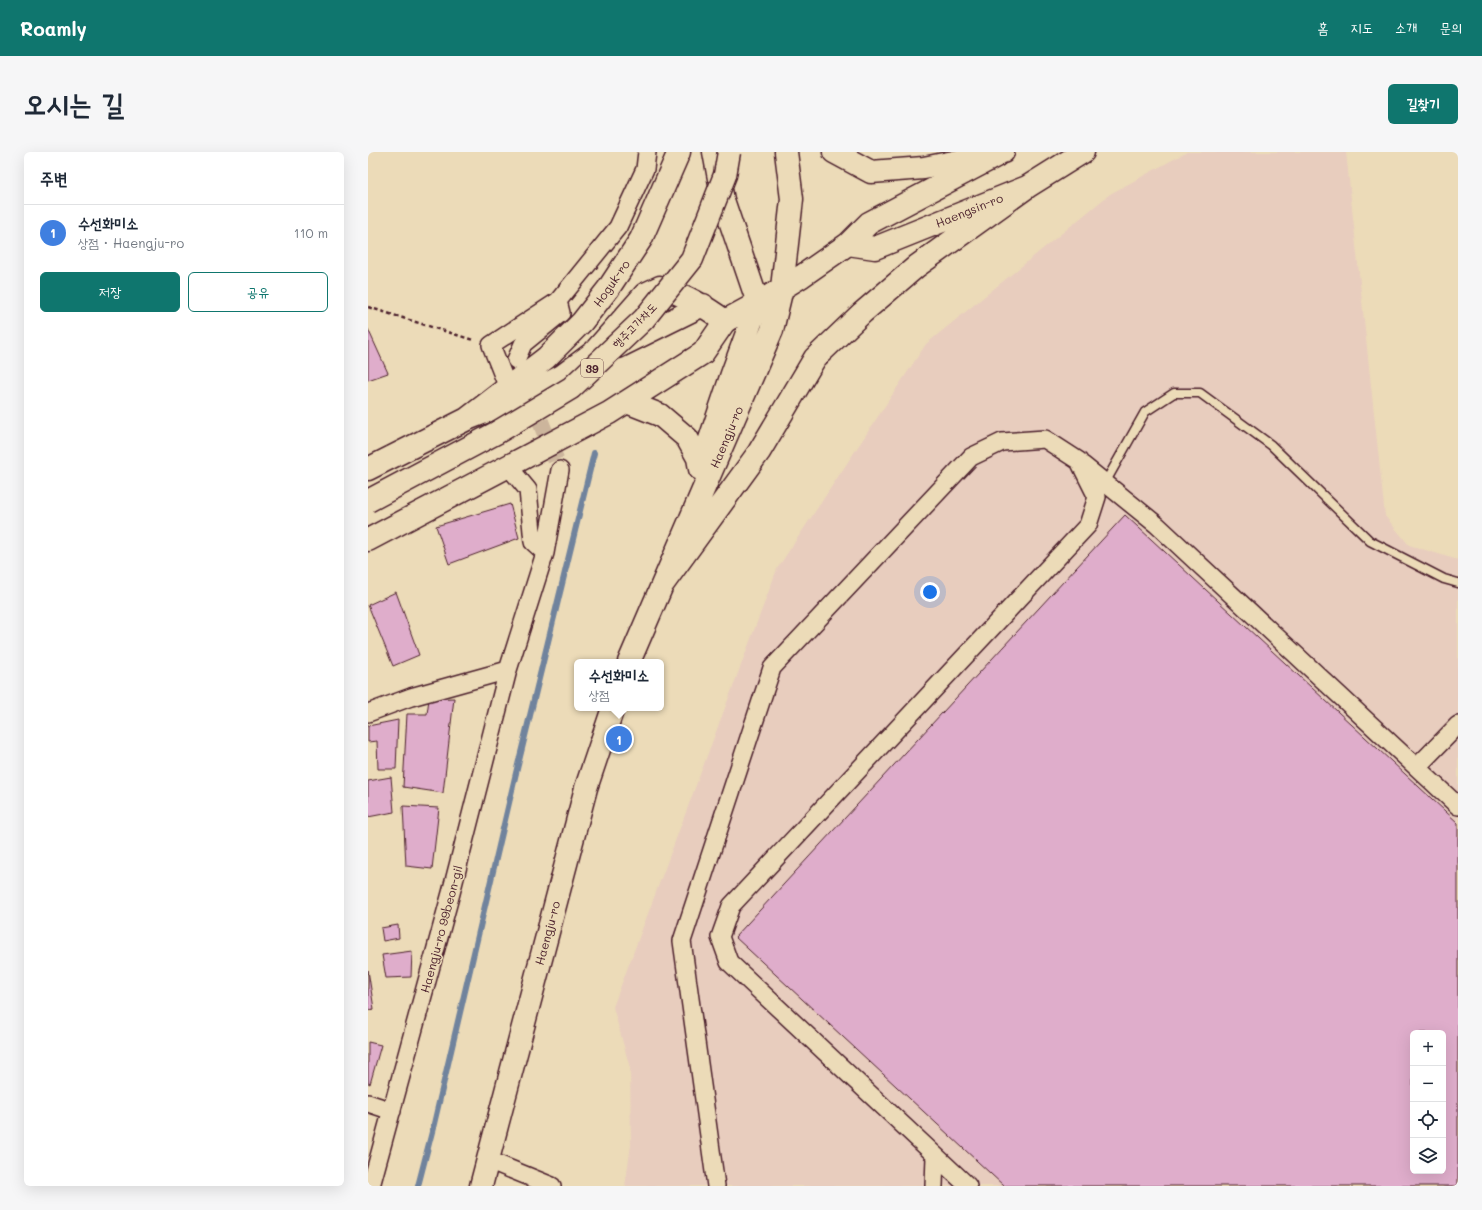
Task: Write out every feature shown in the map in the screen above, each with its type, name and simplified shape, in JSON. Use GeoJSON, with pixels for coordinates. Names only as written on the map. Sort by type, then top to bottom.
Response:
{"type":"FeatureCollection","features":[{"type":"Feature","properties":{"kind":"main road","name":"Hoguk-ro"},"geometry":{"type":"LineString","coordinates":[[368,468],[467,419],[546,358],[582,322],[608,289],[641,239],[679,152]]}},
{"type":"Feature","properties":{"kind":"main road"},"geometry":{"type":"LineString","coordinates":[[714,152],[723,200],[758,303]]}},
{"type":"Feature","properties":{"kind":"main road","name":"행주고가차도"},"geometry":{"type":"LineString","coordinates":[[368,501],[496,433],[571,388],[644,319],[692,259],[725,175],[729,152]]}},
{"type":"Feature","properties":{"kind":"main road","name":"Haengju-ro"},"geometry":{"type":"LineString","coordinates":[[630,659],[772,330],[782,288],[792,199],[786,152]]}},
{"type":"Feature","properties":{"kind":"main road"},"geometry":{"type":"LineString","coordinates":[[834,152],[872,172],[924,168],[1004,152]]}},
{"type":"Feature","properties":{"kind":"main road"},"geometry":{"type":"LineString","coordinates":[[368,540],[609,413],[703,353],[726,321],[782,288],[848,244],[869,223],[1004,152]]}},
{"type":"Feature","properties":{"kind":"main road","name":"Haengsin-ro"},"geometry":{"type":"LineString","coordinates":[[848,244],[875,248],[1027,187],[1083,152]]}},
{"type":"Feature","properties":{"kind":"main road"},"geometry":{"type":"LineString","coordinates":[[663,584],[759,452],[814,358],[862,313],[916,266],[1027,187]]}},
{"type":"Feature","properties":{"kind":"main road"},"geometry":{"type":"LineString","coordinates":[[562,376],[594,352],[645,294],[660,287],[703,304],[726,321]]}},
{"type":"Feature","properties":{"kind":"main road","name":"Haengju-ro"},"geometry":{"type":"LineString","coordinates":[[663,584],[732,374],[758,303]]}},
{"type":"Feature","properties":{"kind":"main road"},"geometry":{"type":"LineString","coordinates":[[467,419],[523,397],[703,304]]}},
{"type":"Feature","properties":{"kind":"main road"},"geometry":{"type":"LineString","coordinates":[[626,402],[660,415],[687,438],[698,458],[700,469]]}},
{"type":"Feature","properties":{"kind":"main road","name":"Haengju-ro"},"geometry":{"type":"LineString","coordinates":[[481,1186],[586,788],[612,711]]}},
{"type":"Feature","properties":{"kind":"street"},"geometry":{"type":"LineString","coordinates":[[508,388],[491,345],[558,301],[618,226],[645,169],[647,152]]}},
{"type":"Feature","properties":{"kind":"street"},"geometry":{"type":"LineString","coordinates":[[516,360],[523,344],[561,313],[558,301]]}},
{"type":"Feature","properties":{"kind":"street"},"geometry":{"type":"LineString","coordinates":[[716,1186],[682,941],[772,668],[971,457],[1002,442],[1045,439],[1079,462],[1157,525],[1417,766],[1458,806]]}},
{"type":"Feature","properties":{"kind":"street"},"geometry":{"type":"LineString","coordinates":[[968,1186],[728,962],[720,937],[731,906],[1088,524],[1096,497],[1079,462]]}},
{"type":"Feature","properties":{"kind":"street"},"geometry":{"type":"LineString","coordinates":[[508,466],[528,490],[534,542],[545,553]]}},
{"type":"Feature","properties":{"kind":"street","name":"Haengju-ro 99beon-gil"},"geometry":{"type":"LineString","coordinates":[[371,1186],[508,670],[545,553],[560,470]]}},
{"type":"Feature","properties":{"kind":"street"},"geometry":{"type":"LineString","coordinates":[[368,713],[411,697],[508,670]]}},
{"type":"Feature","properties":{"kind":"street"},"geometry":{"type":"LineString","coordinates":[[1417,766],[1458,725]]}},
{"type":"Feature","properties":{"kind":"street"},"geometry":{"type":"LineString","coordinates":[[368,1103],[392,1111]]}},
{"type":"Feature","properties":{"kind":"street"},"geometry":{"type":"LineString","coordinates":[[934,1186],[935,1156]]}},
{"type":"Feature","properties":{"kind":"street"},"geometry":{"type":"LineString","coordinates":[[488,1160],[552,1186]]}},
{"type":"Feature","properties":{"kind":"lane"},"geometry":{"type":"LineString","coordinates":[[1105,483],[1145,412],[1174,393],[1200,393],[1271,445],[1370,541],[1444,579],[1458,583]]}},
{"type":"Feature","properties":{"kind":"path"},"geometry":{"type":"LineString","coordinates":[[368,307],[491,345]]}},
{"type":"Feature","properties":{"kind":"shaded area"},"geometry":{"type":"Polygon","coordinates":[[[1187,152],[1346,152],[1385,516],[1409,545],[1458,560],[1458,1186],[625,1186],[631,1145],[630,1068],[613,1007],[777,569],[926,344],[1110,194],[1187,152]]]}},
{"type":"Feature","properties":{"kind":"building"},"geometry":{"type":"Polygon","coordinates":[[[368,329],[388,373],[368,380],[368,329]]]}},
{"type":"Feature","properties":{"kind":"building"},"geometry":{"type":"Polygon","coordinates":[[[510,504],[519,538],[449,564],[436,526],[510,504]]]}},
{"type":"Feature","properties":{"kind":"building"},"geometry":{"type":"Polygon","coordinates":[[[1125,515],[1458,823],[1458,1186],[1004,1186],[735,937],[1125,515]]]}},
{"type":"Feature","properties":{"kind":"building"},"geometry":{"type":"Polygon","coordinates":[[[396,592],[419,655],[393,666],[368,605],[396,592]]]}},
{"type":"Feature","properties":{"kind":"building"},"geometry":{"type":"Polygon","coordinates":[[[454,698],[443,793],[403,787],[407,714],[427,714],[429,699],[454,698]]]}},
{"type":"Feature","properties":{"kind":"building"},"geometry":{"type":"Polygon","coordinates":[[[398,720],[396,769],[378,769],[377,741],[368,742],[368,726],[398,720]]]}},
{"type":"Feature","properties":{"kind":"building"},"geometry":{"type":"Polygon","coordinates":[[[391,777],[394,812],[368,817],[368,781],[391,777]]]}},
{"type":"Feature","properties":{"kind":"building"},"geometry":{"type":"Polygon","coordinates":[[[403,806],[439,808],[432,869],[406,866],[403,806]]]}},
{"type":"Feature","properties":{"kind":"building"},"geometry":{"type":"Polygon","coordinates":[[[398,925],[399,938],[383,941],[381,928],[398,925]]]}},
{"type":"Feature","properties":{"kind":"building"},"geometry":{"type":"Polygon","coordinates":[[[412,951],[411,977],[386,978],[382,955],[412,951]]]}},
{"type":"Feature","properties":{"kind":"building"},"geometry":{"type":"Polygon","coordinates":[[[368,970],[374,1009],[368,1010],[368,970]]]}},
{"type":"Feature","properties":{"kind":"building"},"geometry":{"type":"Polygon","coordinates":[[[368,1042],[381,1045],[370,1084],[368,1083],[368,1042]]]}},
{"type":"Feature","properties":{"kind":"waterway"},"geometry":{"type":"LineString","coordinates":[[418,1186],[594,453]]}},
{"type":"Feature","properties":{"kind":"tunnel"},"geometry":{"type":"LineString","coordinates":[[531,398],[560,470]]}},
{"type":"Feature","properties":{"kind":"place","name":"수선화미소"},"geometry":{"type":"Point","coordinates":[619,739]}}]}
